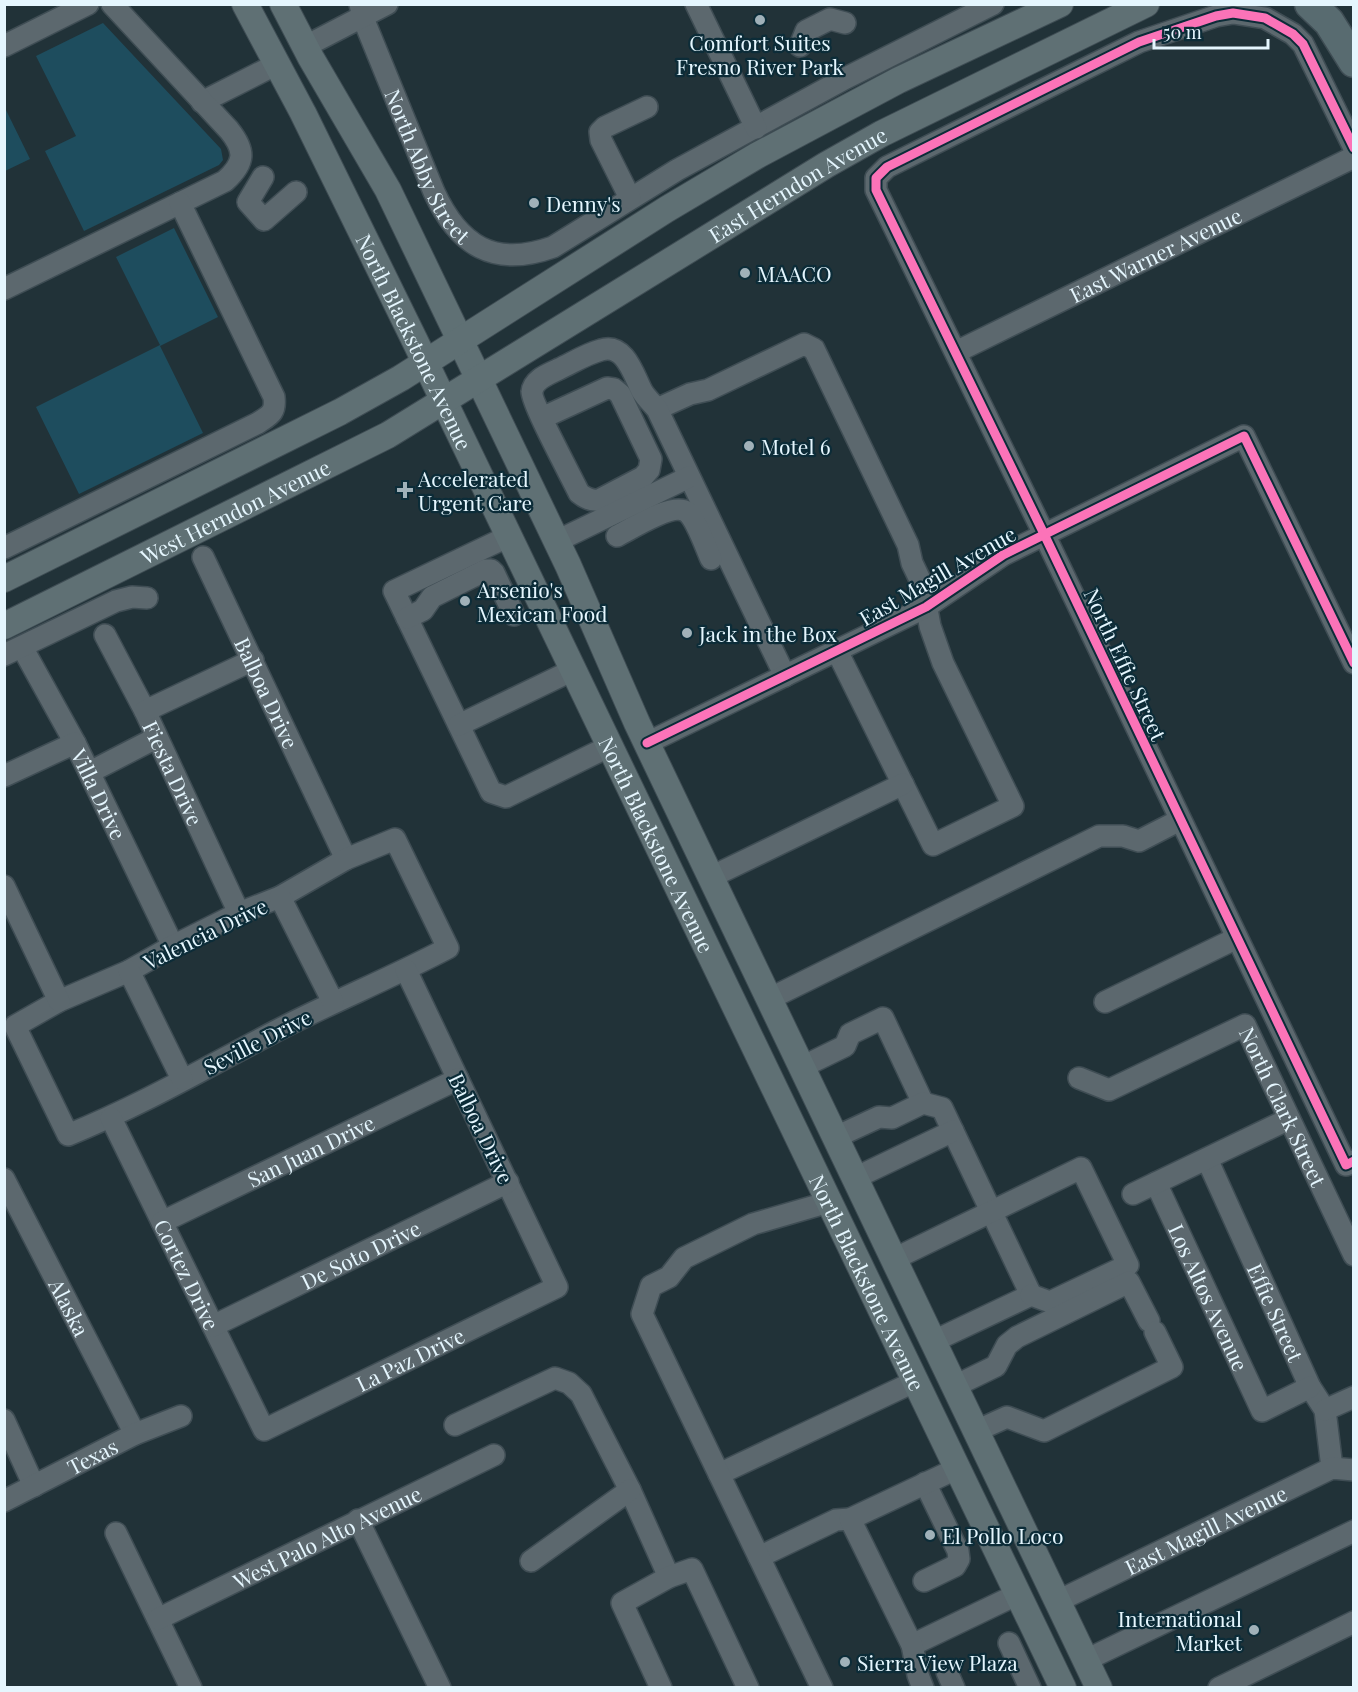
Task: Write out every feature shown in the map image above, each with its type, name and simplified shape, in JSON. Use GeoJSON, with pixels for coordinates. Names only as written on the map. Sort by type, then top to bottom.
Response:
{"type":"FeatureCollection","features":[{"type":"Feature","properties":{"kind":"highway"},"geometry":{"type":"LineString","coordinates":[[1310,4],[1329,22],[1353,62]]}},
{"type":"Feature","properties":{"kind":"main road","name":"North Blackstone Avenue"},"geometry":{"type":"LineString","coordinates":[[245,4],[344,195],[443,351],[462,391],[509,536],[1063,1688]]}},
{"type":"Feature","properties":{"kind":"main road"},"geometry":{"type":"LineString","coordinates":[[261,4],[282,40],[294,46],[306,46]]}},
{"type":"Feature","properties":{"kind":"main road","name":"North Blackstone Avenue"},"geometry":{"type":"LineString","coordinates":[[283,4],[388,190],[443,351],[462,391],[557,541],[647,743],[1099,1688]]}},
{"type":"Feature","properties":{"kind":"main road","name":"East Herndon Avenue"},"geometry":{"type":"LineString","coordinates":[[443,351],[667,209],[758,155],[899,80],[1060,4]]}},
{"type":"Feature","properties":{"kind":"main road","name":"East Herndon Avenue"},"geometry":{"type":"LineString","coordinates":[[462,391],[826,165],[881,134],[1146,4]]}},
{"type":"Feature","properties":{"kind":"main road"},"geometry":{"type":"LineString","coordinates":[[277,64],[291,63],[297,67],[325,113],[375,166]]}},
{"type":"Feature","properties":{"kind":"main road","name":"West Herndon Avenue"},"geometry":{"type":"LineString","coordinates":[[4,579],[297,435],[443,351]]}},
{"type":"Feature","properties":{"kind":"main road","name":"West Herndon Avenue"},"geometry":{"type":"LineString","coordinates":[[4,626],[343,459],[462,391]]}},
{"type":"Feature","properties":{"kind":"main road"},"geometry":{"type":"LineString","coordinates":[[573,670],[596,679],[627,738],[639,745],[647,743]]}},
{"type":"Feature","properties":{"kind":"main road"},"geometry":{"type":"LineString","coordinates":[[610,746],[624,751],[641,768],[687,865],[711,877]]}},
{"type":"Feature","properties":{"kind":"main road"},"geometry":{"type":"LineString","coordinates":[[958,1468],[980,1478],[1021,1562],[1027,1567],[1042,1568]]}},
{"type":"Feature","properties":{"kind":"main road"},"geometry":{"type":"LineString","coordinates":[[1018,1594],[1026,1591],[1034,1593],[1064,1652],[1086,1660]]}},
{"type":"Feature","properties":{"kind":"street"},"geometry":{"type":"LineString","coordinates":[[4,46],[88,4]]}},
{"type":"Feature","properties":{"kind":"street"},"geometry":{"type":"LineString","coordinates":[[4,289],[225,181],[241,160],[242,150],[237,140],[112,4]]}},
{"type":"Feature","properties":{"kind":"street"},"geometry":{"type":"LineString","coordinates":[[306,46],[362,11],[387,4]]}},
{"type":"Feature","properties":{"kind":"street"},"geometry":{"type":"LineString","coordinates":[[696,4],[756,128]]}},
{"type":"Feature","properties":{"kind":"street","name":"North Abby Street"},"geometry":{"type":"LineString","coordinates":[[362,11],[434,192],[448,220],[470,242],[482,249],[517,256],[552,247],[630,198],[846,78],[993,4]]}},
{"type":"Feature","properties":{"kind":"street","name":"North Effie Street"},"geometry":{"type":"LineString","coordinates":[[1350,1163],[1237,938],[876,190],[876,178],[887,167],[1139,42],[1216,16],[1233,13],[1265,18],[1293,34],[1303,44],[1353,148]]}},
{"type":"Feature","properties":{"kind":"street"},"geometry":{"type":"LineString","coordinates":[[800,46],[806,31],[830,19],[845,23]]}},
{"type":"Feature","properties":{"kind":"street"},"geometry":{"type":"LineString","coordinates":[[202,102],[277,64]]}},
{"type":"Feature","properties":{"kind":"street"},"geometry":{"type":"LineString","coordinates":[[630,198],[601,140],[600,132],[605,127],[646,107]]}},
{"type":"Feature","properties":{"kind":"street","name":"East Warner Avenue"},"geometry":{"type":"LineString","coordinates":[[956,352],[1353,157]]}},
{"type":"Feature","properties":{"kind":"street"},"geometry":{"type":"LineString","coordinates":[[262,177],[248,202],[264,220],[296,192]]}},
{"type":"Feature","properties":{"kind":"street"},"geometry":{"type":"LineString","coordinates":[[4,548],[258,423],[270,414],[275,406],[274,396],[180,203]]}},
{"type":"Feature","properties":{"kind":"street"},"geometry":{"type":"LineString","coordinates":[[657,409],[690,394],[708,390],[804,344],[814,348],[908,545],[912,563],[923,586],[930,626],[943,663],[1013,806],[933,845],[837,651]]}},
{"type":"Feature","properties":{"kind":"street"},"geometry":{"type":"LineString","coordinates":[[542,418],[610,388],[620,393],[651,459],[649,470],[644,477],[599,500],[594,501],[579,493],[542,418],[532,396],[532,390],[538,380],[602,349],[608,348],[622,355],[630,364],[643,393],[657,409],[785,676]]}},
{"type":"Feature","properties":{"kind":"street","name":"East Magill Avenue"},"geometry":{"type":"LineString","coordinates":[[647,743],[926,607],[1003,555],[1245,436],[1353,663]]}},
{"type":"Feature","properties":{"kind":"street"},"geometry":{"type":"LineString","coordinates":[[557,541],[689,477]]}},
{"type":"Feature","properties":{"kind":"street"},"geometry":{"type":"LineString","coordinates":[[616,536],[669,510],[682,510],[691,517],[711,559]]}},
{"type":"Feature","properties":{"kind":"street"},"geometry":{"type":"LineString","coordinates":[[509,536],[394,591],[491,792],[506,797],[610,746]]}},
{"type":"Feature","properties":{"kind":"street","name":"Balboa Drive"},"geometry":{"type":"LineString","coordinates":[[203,557],[346,859]]}},
{"type":"Feature","properties":{"kind":"street"},"geometry":{"type":"LineString","coordinates":[[407,618],[423,610],[432,597],[486,570],[494,573],[514,615]]}},
{"type":"Feature","properties":{"kind":"street"},"geometry":{"type":"LineString","coordinates":[[13,651],[116,600],[132,597],[147,598]]}},
{"type":"Feature","properties":{"kind":"street","name":"Fiesta Drive"},"geometry":{"type":"LineString","coordinates":[[105,635],[145,711],[239,913]]}},
{"type":"Feature","properties":{"kind":"street","name":"Villa Drive"},"geometry":{"type":"LineString","coordinates":[[13,651],[75,743],[172,946]]}},
{"type":"Feature","properties":{"kind":"street"},"geometry":{"type":"LineString","coordinates":[[145,711],[253,660]]}},
{"type":"Feature","properties":{"kind":"street"},"geometry":{"type":"LineString","coordinates":[[459,725],[573,670]]}},
{"type":"Feature","properties":{"kind":"street"},"geometry":{"type":"LineString","coordinates":[[90,772],[156,738]]}},
{"type":"Feature","properties":{"kind":"street"},"geometry":{"type":"LineString","coordinates":[[4,776],[75,743]]}},
{"type":"Feature","properties":{"kind":"street"},"geometry":{"type":"LineString","coordinates":[[711,877],[903,784]]}},
{"type":"Feature","properties":{"kind":"street"},"geometry":{"type":"LineString","coordinates":[[769,999],[1099,836],[1123,836],[1139,841],[1180,820]]}},
{"type":"Feature","properties":{"kind":"street","name":"Valencia Drive"},"geometry":{"type":"LineString","coordinates":[[68,1135],[15,1026],[58,1001],[129,971],[172,946],[239,913],[280,897],[346,859],[395,839],[448,948]]}},
{"type":"Feature","properties":{"kind":"street"},"geometry":{"type":"LineString","coordinates":[[4,886],[58,1001]]}},
{"type":"Feature","properties":{"kind":"street"},"geometry":{"type":"LineString","coordinates":[[280,897],[333,1002]]}},
{"type":"Feature","properties":{"kind":"street"},"geometry":{"type":"LineString","coordinates":[[1105,1002],[1237,938]]}},
{"type":"Feature","properties":{"kind":"street","name":"Seville Drive"},"geometry":{"type":"LineString","coordinates":[[68,1135],[111,1118],[333,1002],[406,970],[448,948]]}},
{"type":"Feature","properties":{"kind":"street","name":"Balboa Drive"},"geometry":{"type":"LineString","coordinates":[[406,970],[557,1287]]}},
{"type":"Feature","properties":{"kind":"street"},"geometry":{"type":"LineString","coordinates":[[129,971],[182,1080]]}},
{"type":"Feature","properties":{"kind":"street"},"geometry":{"type":"LineString","coordinates":[[802,1067],[845,1047],[850,1034],[883,1018],[923,1103]]}},
{"type":"Feature","properties":{"kind":"street","name":"North Clark Street"},"geometry":{"type":"LineString","coordinates":[[1079,1078],[1108,1090],[1245,1025],[1353,1255]]}},
{"type":"Feature","properties":{"kind":"street","name":"San Juan Drive"},"geometry":{"type":"LineString","coordinates":[[162,1222],[458,1079]]}},
{"type":"Feature","properties":{"kind":"street"},"geometry":{"type":"LineString","coordinates":[[836,1137],[879,1117],[892,1118],[923,1103],[942,1108],[991,1212],[1031,1295],[1050,1302],[1128,1265],[1081,1168],[991,1212],[894,1259]]}},
{"type":"Feature","properties":{"kind":"street","name":"Cortez Drive"},"geometry":{"type":"LineString","coordinates":[[111,1118],[264,1430]]}},
{"type":"Feature","properties":{"kind":"street"},"geometry":{"type":"LineString","coordinates":[[1133,1194],[1290,1119]]}},
{"type":"Feature","properties":{"kind":"street"},"geometry":{"type":"LineString","coordinates":[[855,1178],[953,1131]]}},
{"type":"Feature","properties":{"kind":"street","name":"Effie Street"},"geometry":{"type":"LineString","coordinates":[[1207,1159],[1310,1387],[1325,1410],[1332,1468]]}},
{"type":"Feature","properties":{"kind":"street","name":"De Soto Drive"},"geometry":{"type":"LineString","coordinates":[[213,1326],[508,1182]]}},
{"type":"Feature","properties":{"kind":"street","name":"Los Altos Avenue"},"geometry":{"type":"LineString","coordinates":[[1156,1183],[1262,1411],[1310,1387]]}},
{"type":"Feature","properties":{"kind":"street","name":"Alaska"},"geometry":{"type":"LineString","coordinates":[[6,1186],[135,1434]]}},
{"type":"Feature","properties":{"kind":"street"},"geometry":{"type":"LineString","coordinates":[[822,1688],[642,1314],[651,1286],[669,1277],[684,1258],[753,1224],[829,1202]]}},
{"type":"Feature","properties":{"kind":"street"},"geometry":{"type":"LineString","coordinates":[[955,1386],[996,1366],[1007,1345],[1017,1337],[1130,1282],[1172,1367],[1044,1431],[1007,1417],[976,1431]]}},
{"type":"Feature","properties":{"kind":"street","name":"La Paz Drive"},"geometry":{"type":"LineString","coordinates":[[264,1430],[557,1287]]}},
{"type":"Feature","properties":{"kind":"street"},"geometry":{"type":"LineString","coordinates":[[934,1341],[1031,1295]]}},
{"type":"Feature","properties":{"kind":"street"},"geometry":{"type":"LineString","coordinates":[[455,1425],[555,1378],[569,1383],[581,1394],[630,1491],[669,1578]]}},
{"type":"Feature","properties":{"kind":"street"},"geometry":{"type":"LineString","coordinates":[[719,1474],[916,1382]]}},
{"type":"Feature","properties":{"kind":"street"},"geometry":{"type":"LineString","coordinates":[[1325,1410],[1353,1396]]}},
{"type":"Feature","properties":{"kind":"street","name":"Texas"},"geometry":{"type":"LineString","coordinates":[[4,1501],[135,1434],[182,1416]]}},
{"type":"Feature","properties":{"kind":"street"},"geometry":{"type":"LineString","coordinates":[[4,1420],[34,1486]]}},
{"type":"Feature","properties":{"kind":"street","name":"West Palo Alto Avenue"},"geometry":{"type":"LineString","coordinates":[[158,1619],[494,1455]]}},
{"type":"Feature","properties":{"kind":"street"},"geometry":{"type":"LineString","coordinates":[[759,1557],[836,1520],[850,1518],[958,1468]]}},
{"type":"Feature","properties":{"kind":"street"},"geometry":{"type":"LineString","coordinates":[[1332,1468],[1353,1470]]}},
{"type":"Feature","properties":{"kind":"street","name":"East Magill Avenue"},"geometry":{"type":"LineString","coordinates":[[1058,1601],[1332,1468]]}},
{"type":"Feature","properties":{"kind":"street"},"geometry":{"type":"LineString","coordinates":[[924,1581],[955,1566],[959,1559],[958,1551],[926,1483]]}},
{"type":"Feature","properties":{"kind":"street"},"geometry":{"type":"LineString","coordinates":[[531,1561],[630,1491]]}},
{"type":"Feature","properties":{"kind":"street"},"geometry":{"type":"LineString","coordinates":[[850,1518],[912,1645],[918,1676],[924,1688]]}},
{"type":"Feature","properties":{"kind":"street"},"geometry":{"type":"LineString","coordinates":[[358,1520],[440,1688]]}},
{"type":"Feature","properties":{"kind":"street"},"geometry":{"type":"LineString","coordinates":[[1086,1660],[1353,1531]]}},
{"type":"Feature","properties":{"kind":"street"},"geometry":{"type":"LineString","coordinates":[[116,1533],[191,1688]]}},
{"type":"Feature","properties":{"kind":"street"},"geometry":{"type":"LineString","coordinates":[[661,1688],[622,1603],[669,1578],[692,1569],[748,1688]]}},
{"type":"Feature","properties":{"kind":"street"},"geometry":{"type":"LineString","coordinates":[[912,1645],[1018,1594]]}},
{"type":"Feature","properties":{"kind":"street"},"geometry":{"type":"LineString","coordinates":[[1219,1688],[1353,1622]]}},
{"type":"Feature","properties":{"kind":"street"},"geometry":{"type":"LineString","coordinates":[[1009,1643],[1030,1688]]}},
{"type":"Feature","properties":{"kind":"shaded area"},"geometry":{"type":"Polygon","coordinates":[[[103,23],[221,149],[223,160],[219,165],[84,231],[45,151],[76,136],[36,56],[103,23]]]}},
{"type":"Feature","properties":{"kind":"shaded area"},"geometry":{"type":"Polygon","coordinates":[[[5,108],[30,159],[4,171],[5,108]]]}},
{"type":"Feature","properties":{"kind":"shaded area"},"geometry":{"type":"Polygon","coordinates":[[[174,228],[218,317],[160,346],[203,433],[79,494],[36,407],[160,345],[116,257],[174,228]]]}},
{"type":"Feature","properties":{"kind":"cycle path"},"geometry":{"type":"LineString","coordinates":[[1354,148],[1303,44],[1293,34],[1265,18],[1233,13],[1216,16],[1139,42],[887,167],[876,178],[876,190],[1044,534],[1346,1165],[1354,1161]]}},
{"type":"Feature","properties":{"kind":"cycle path"},"geometry":{"type":"LineString","coordinates":[[647,743],[926,607],[1003,555],[1244,436],[1354,663]]}},
{"type":"Feature","properties":{"kind":"place","name":"Comfort Suites Fresno River Park"},"geometry":{"type":"Point","coordinates":[760,20]}},
{"type":"Feature","properties":{"kind":"place","name":"Denny's"},"geometry":{"type":"Point","coordinates":[534,203]}},
{"type":"Feature","properties":{"kind":"place","name":"MAACO"},"geometry":{"type":"Point","coordinates":[745,273]}},
{"type":"Feature","properties":{"kind":"place","name":"Motel 6"},"geometry":{"type":"Point","coordinates":[749,446]}},
{"type":"Feature","properties":{"kind":"place","name":"Accelerated Urgent Care"},"geometry":{"type":"Point","coordinates":[405,490]}},
{"type":"Feature","properties":{"kind":"place","name":"Arsenio's Mexican Food"},"geometry":{"type":"Point","coordinates":[465,601]}},
{"type":"Feature","properties":{"kind":"place","name":"Jack in the Box"},"geometry":{"type":"Point","coordinates":[687,633]}},
{"type":"Feature","properties":{"kind":"place","name":"El Pollo Loco"},"geometry":{"type":"Point","coordinates":[930,1535]}},
{"type":"Feature","properties":{"kind":"place","name":"International Market"},"geometry":{"type":"Point","coordinates":[1254,1630]}},
{"type":"Feature","properties":{"kind":"place","name":"Sierra View Plaza"},"geometry":{"type":"Point","coordinates":[845,1662]}}]}
